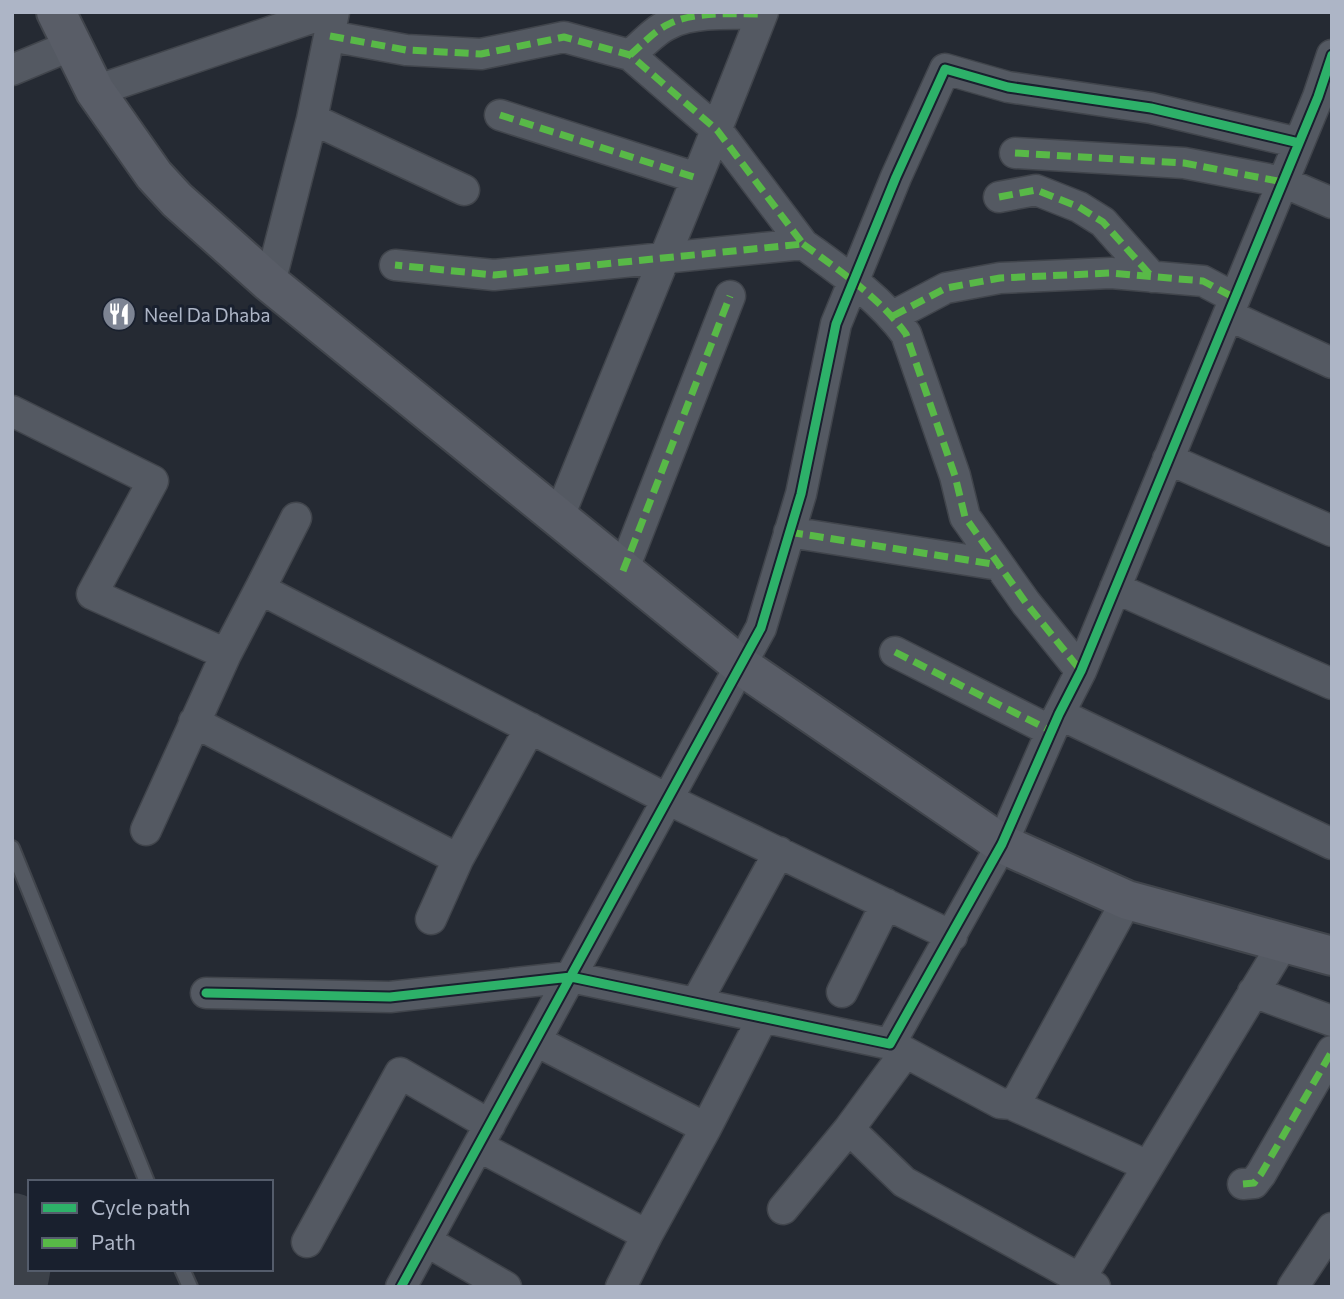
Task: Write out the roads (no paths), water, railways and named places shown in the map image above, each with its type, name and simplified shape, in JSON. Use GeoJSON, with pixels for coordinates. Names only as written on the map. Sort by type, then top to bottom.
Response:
{"type":"FeatureCollection","features":[{"type":"Feature","properties":{"kind":"street"},"geometry":{"type":"LineString","coordinates":[[558,519],[762,13],[721,13],[678,20],[667,24],[631,55]]}},
{"type":"Feature","properties":{"kind":"street"},"geometry":{"type":"LineString","coordinates":[[270,283],[312,119],[331,20]]}},
{"type":"Feature","properties":{"kind":"street"},"geometry":{"type":"LineString","coordinates":[[95,91],[331,20],[406,50],[481,54],[564,37],[631,55],[717,130],[803,244],[893,316],[906,334],[955,476],[965,517],[1026,603],[1081,671]]}},
{"type":"Feature","properties":{"kind":"street"},"geometry":{"type":"LineString","coordinates":[[12,70],[64,29],[95,91],[154,175],[177,200],[270,283],[740,665],[1002,844],[1127,900],[1332,956]]}},
{"type":"Feature","properties":{"kind":"street"},"geometry":{"type":"LineString","coordinates":[[783,1209],[849,1129],[898,1049],[952,936],[1002,844],[1055,722],[1081,671],[1331,62]]}},
{"type":"Feature","properties":{"kind":"street"},"geometry":{"type":"LineString","coordinates":[[401,1287],[761,628],[801,494],[836,324],[895,177],[945,69],[1008,88],[1151,108],[1299,144]]}},
{"type":"Feature","properties":{"kind":"street"},"geometry":{"type":"LineString","coordinates":[[500,115],[697,178]]}},
{"type":"Feature","properties":{"kind":"street"},"geometry":{"type":"LineString","coordinates":[[312,119],[464,190]]}},
{"type":"Feature","properties":{"kind":"street"},"geometry":{"type":"LineString","coordinates":[[1015,153],[1184,163],[1283,183],[1332,203]]}},
{"type":"Feature","properties":{"kind":"street"},"geometry":{"type":"LineString","coordinates":[[999,197],[1036,190],[1079,207],[1103,222],[1152,277]]}},
{"type":"Feature","properties":{"kind":"street"},"geometry":{"type":"LineString","coordinates":[[395,265],[494,275],[803,244]]}},
{"type":"Feature","properties":{"kind":"street"},"geometry":{"type":"LineString","coordinates":[[893,316],[946,288],[1000,278],[1111,273],[1203,281],[1232,306],[1332,363]]}},
{"type":"Feature","properties":{"kind":"street"},"geometry":{"type":"LineString","coordinates":[[623,571],[730,296]]}},
{"type":"Feature","properties":{"kind":"street"},"geometry":{"type":"LineString","coordinates":[[12,411],[153,481],[92,594],[226,654]]}},
{"type":"Feature","properties":{"kind":"street"},"geometry":{"type":"LineString","coordinates":[[1168,459],[1332,531]]}},
{"type":"Feature","properties":{"kind":"street"},"geometry":{"type":"LineString","coordinates":[[146,830],[226,654],[296,518]]}},
{"type":"Feature","properties":{"kind":"street"},"geometry":{"type":"LineString","coordinates":[[789,532],[999,565]]}},
{"type":"Feature","properties":{"kind":"street"},"geometry":{"type":"LineString","coordinates":[[260,589],[669,800],[952,936]]}},
{"type":"Feature","properties":{"kind":"street"},"geometry":{"type":"LineString","coordinates":[[1115,589],[1332,684]]}},
{"type":"Feature","properties":{"kind":"street"},"geometry":{"type":"LineString","coordinates":[[895,652],[1332,844]]}},
{"type":"Feature","properties":{"kind":"street"},"geometry":{"type":"LineString","coordinates":[[194,722],[458,859]]}},
{"type":"Feature","properties":{"kind":"street"},"geometry":{"type":"LineString","coordinates":[[431,919],[458,859],[530,728]]}},
{"type":"Feature","properties":{"kind":"street"},"geometry":{"type":"LineString","coordinates":[[696,1003],[779,852]]}},
{"type":"Feature","properties":{"kind":"street"},"geometry":{"type":"LineString","coordinates":[[1011,1104],[1019,1097],[1127,900]]}},
{"type":"Feature","properties":{"kind":"street"},"geometry":{"type":"LineString","coordinates":[[842,992],[886,904]]}},
{"type":"Feature","properties":{"kind":"street"},"geometry":{"type":"LineString","coordinates":[[849,1129],[904,1182],[1084,1284],[1148,1166],[1283,944]]}},
{"type":"Feature","properties":{"kind":"street"},"geometry":{"type":"LineString","coordinates":[[206,993],[390,997],[571,977],[763,1017],[898,1049],[1000,1103],[1011,1104],[1148,1166]]}},
{"type":"Feature","properties":{"kind":"street"},"geometry":{"type":"LineString","coordinates":[[1253,992],[1332,1021]]}},
{"type":"Feature","properties":{"kind":"street"},"geometry":{"type":"LineString","coordinates":[[626,1285],[647,1235],[763,1017]]}},
{"type":"Feature","properties":{"kind":"street"},"geometry":{"type":"LineString","coordinates":[[536,1041],[706,1128]]}},
{"type":"Feature","properties":{"kind":"street"},"geometry":{"type":"LineString","coordinates":[[1242,1184],[1254,1183],[1261,1174],[1332,1051]]}},
{"type":"Feature","properties":{"kind":"street"},"geometry":{"type":"LineString","coordinates":[[307,1242],[400,1073],[484,1135],[647,1235]]}},
{"type":"Feature","properties":{"kind":"street"},"geometry":{"type":"LineString","coordinates":[[1293,1287],[1332,1228]]}},
{"type":"Feature","properties":{"kind":"street"},"geometry":{"type":"LineString","coordinates":[[426,1241],[506,1287]]}},
{"type":"Feature","properties":{"kind":"lane"},"geometry":{"type":"LineString","coordinates":[[12,848],[146,1180]]}},
{"type":"Feature","properties":{"kind":"place","name":"Neel Da Dhaba"},"geometry":{"type":"Point","coordinates":[119,314]}}]}
